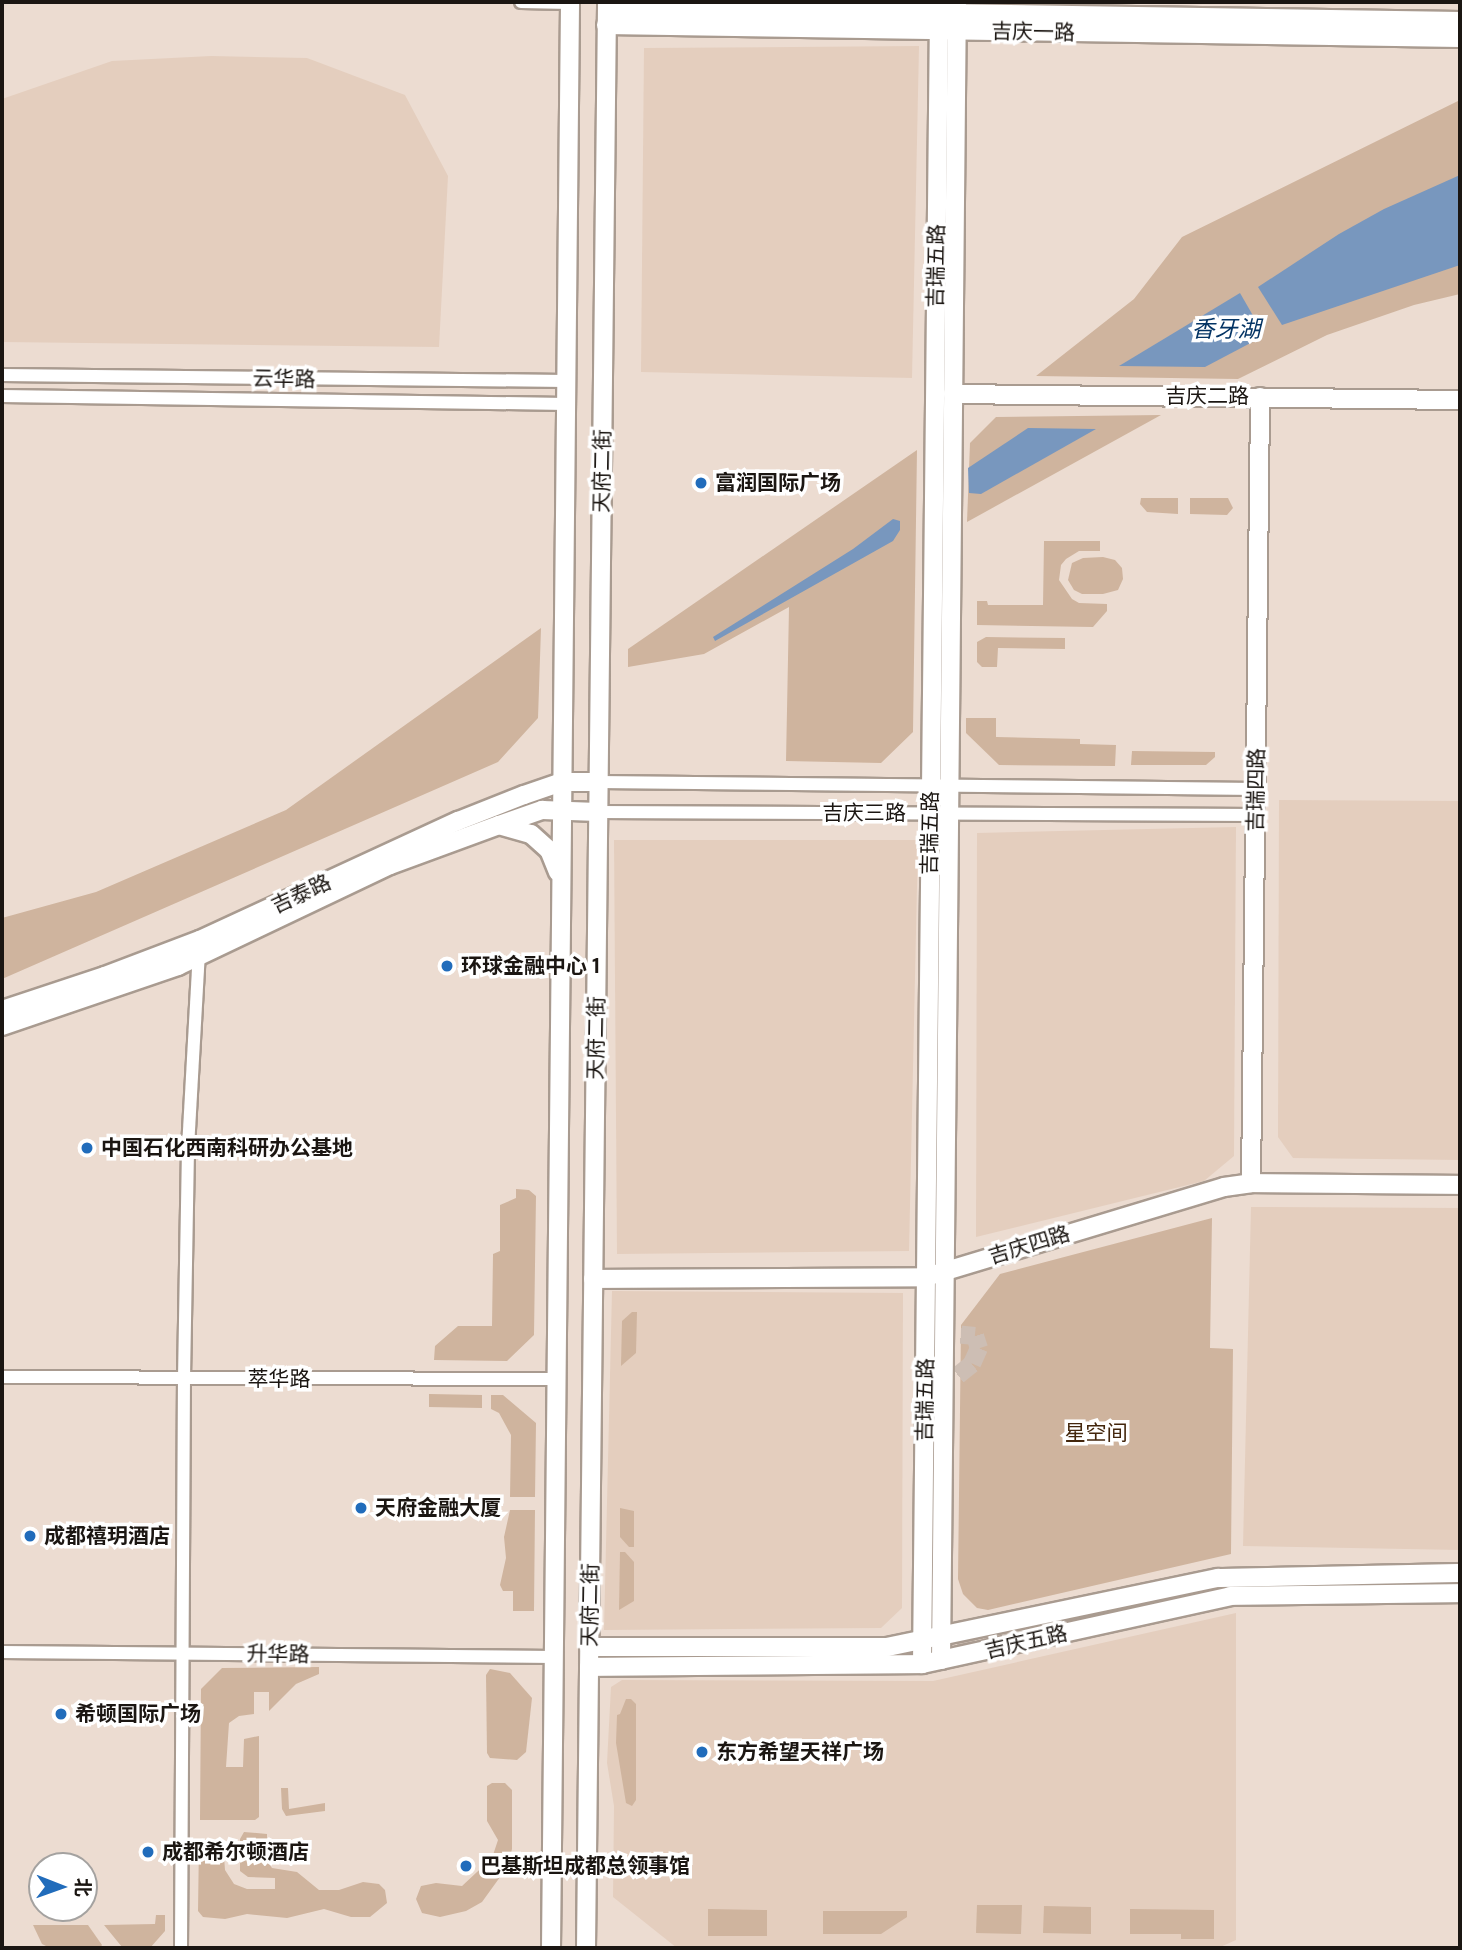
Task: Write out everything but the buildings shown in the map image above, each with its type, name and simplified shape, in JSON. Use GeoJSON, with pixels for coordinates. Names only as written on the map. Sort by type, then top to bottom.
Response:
{"type":"FeatureCollection","features":[{"type":"Feature","properties":{"kind":"street"},"geometry":{"type":"LineString","coordinates":[[520,2],[570,2]]}},
{"type":"Feature","properties":{"kind":"street","name":"天府二街"},"geometry":{"type":"LineString","coordinates":[[551,1948],[570,2]]}},
{"type":"Feature","properties":{"kind":"street","name":"天府二街"},"geometry":{"type":"LineString","coordinates":[[586,1948],[606,12]]}},
{"type":"Feature","properties":{"kind":"street","name":"吉庆一路"},"geometry":{"type":"LineString","coordinates":[[606,12],[1460,21]]}},
{"type":"Feature","properties":{"kind":"street","name":"吉庆一路"},"geometry":{"type":"LineString","coordinates":[[948,15],[1460,38]]}},
{"type":"Feature","properties":{"kind":"street","name":"吉瑞五路"},"geometry":{"type":"LineString","coordinates":[[922,1664],[931,814],[940,785],[953,394],[948,15]]}},
{"type":"Feature","properties":{"kind":"street","name":"吉瑞五路"},"geometry":{"type":"LineString","coordinates":[[941,1660],[949,1378],[945,1270],[949,814],[940,785],[948,15]]}},
{"type":"Feature","properties":{"kind":"street","name":"云华路"},"geometry":{"type":"LineString","coordinates":[[2,375],[566,381]]}},
{"type":"Feature","properties":{"kind":"street","name":"吉庆二路"},"geometry":{"type":"LineString","coordinates":[[953,394],[1460,400]]}},
{"type":"Feature","properties":{"kind":"street","name":"云华路"},"geometry":{"type":"LineString","coordinates":[[2,396],[566,404]]}},
{"type":"Feature","properties":{"kind":"street","name":"吉瑞四路"},"geometry":{"type":"LineString","coordinates":[[1251,1183],[1260,397]]}},
{"type":"Feature","properties":{"kind":"street","name":"吉泰路"},"geometry":{"type":"LineString","coordinates":[[2,1010],[199,948],[458,821],[562,782],[598,782]]}},
{"type":"Feature","properties":{"kind":"street","name":"吉庆三路"},"geometry":{"type":"LineString","coordinates":[[598,782],[1256,789]]}},
{"type":"Feature","properties":{"kind":"street","name":"吉泰路"},"geometry":{"type":"LineString","coordinates":[[2,1026],[199,948],[390,865],[499,825],[542,810],[598,812]]}},
{"type":"Feature","properties":{"kind":"street","name":"吉庆三路"},"geometry":{"type":"LineString","coordinates":[[598,812],[1256,815]]}},
{"type":"Feature","properties":{"kind":"street"},"geometry":{"type":"LineString","coordinates":[[499,825],[531,834],[549,850],[559,875],[561,904]]}},
{"type":"Feature","properties":{"kind":"street"},"geometry":{"type":"LineString","coordinates":[[181,1948],[188,1148],[199,948]]}},
{"type":"Feature","properties":{"kind":"street","name":"吉庆四路"},"geometry":{"type":"LineString","coordinates":[[593,1279],[926,1277],[1224,1187],[1251,1183],[1460,1185]]}},
{"type":"Feature","properties":{"kind":"street","name":"萃华路"},"geometry":{"type":"LineString","coordinates":[[2,1377],[557,1379]]}},
{"type":"Feature","properties":{"kind":"street","name":"吉庆五路"},"geometry":{"type":"LineString","coordinates":[[589,1647],[887,1647],[1218,1578],[1460,1573]]}},
{"type":"Feature","properties":{"kind":"street","name":"吉庆五路"},"geometry":{"type":"LineString","coordinates":[[589,1667],[922,1664],[1230,1596],[1460,1593]]}},
{"type":"Feature","properties":{"kind":"street","name":"升华路"},"geometry":{"type":"LineString","coordinates":[[2,1652],[554,1657]]}},
{"type":"Feature","properties":{"kind":"shaded area"},"geometry":{"type":"Polygon","coordinates":[[[919,46],[912,378],[641,372],[644,48],[919,46]]]}},
{"type":"Feature","properties":{"kind":"shaded area"},"geometry":{"type":"Polygon","coordinates":[[[211,56],[307,58],[405,95],[448,176],[439,347],[2,342],[2,99],[112,61],[211,56]]]}},
{"type":"Feature","properties":{"kind":"shaded area"},"geometry":{"type":"Polygon","coordinates":[[[1279,800],[1460,801],[1460,1160],[1293,1158],[1278,1137],[1279,800]]]}},
{"type":"Feature","properties":{"kind":"shaded area"},"geometry":{"type":"Polygon","coordinates":[[[1236,827],[1234,1156],[1204,1181],[976,1237],[977,833],[1236,827]]]}},
{"type":"Feature","properties":{"kind":"shaded area"},"geometry":{"type":"Polygon","coordinates":[[[614,840],[918,840],[909,1251],[617,1254],[614,840]]]}},
{"type":"Feature","properties":{"kind":"shaded area"},"geometry":{"type":"Polygon","coordinates":[[[1251,1207],[1460,1208],[1460,1550],[1243,1546],[1251,1207]]]}},
{"type":"Feature","properties":{"kind":"shaded area"},"geometry":{"type":"Polygon","coordinates":[[[612,1291],[903,1293],[902,1608],[881,1628],[604,1630],[612,1291]]]}},
{"type":"Feature","properties":{"kind":"shaded area","name":"东方希望天祥广场"},"geometry":{"type":"Polygon","coordinates":[[[1236,1613],[1236,1940],[1218,1948],[677,1948],[613,1897],[614,1806],[607,1763],[611,1687],[622,1680],[933,1681],[1236,1613]]]}},
{"type":"Feature","properties":{"kind":"green space"},"geometry":{"type":"Polygon","coordinates":[[[1460,100],[1460,294],[1414,305],[1327,335],[1238,379],[1036,376],[1134,299],[1182,237],[1460,100]]]}},
{"type":"Feature","properties":{"kind":"green space"},"geometry":{"type":"Polygon","coordinates":[[[1161,415],[967,522],[970,443],[996,417],[1161,415]]]}},
{"type":"Feature","properties":{"kind":"green space"},"geometry":{"type":"Polygon","coordinates":[[[917,450],[913,732],[881,763],[786,761],[789,607],[704,654],[628,667],[628,649],[917,450]]]}},
{"type":"Feature","properties":{"kind":"green space"},"geometry":{"type":"Polygon","coordinates":[[[1141,498],[1178,498],[1178,514],[1147,512],[1140,504],[1141,498]]]}},
{"type":"Feature","properties":{"kind":"green space"},"geometry":{"type":"Polygon","coordinates":[[[1190,498],[1228,498],[1233,508],[1227,515],[1190,514],[1190,498]]]}},
{"type":"Feature","properties":{"kind":"green space"},"geometry":{"type":"Polygon","coordinates":[[[1044,541],[1100,541],[1100,551],[1079,551],[1066,559],[1061,565],[1059,580],[1072,599],[1079,603],[1107,604],[1107,611],[1093,627],[977,625],[977,601],[987,601],[988,605],[1043,605],[1044,541]]]}},
{"type":"Feature","properties":{"kind":"green space"},"geometry":{"type":"Polygon","coordinates":[[[1103,557],[1115,560],[1122,568],[1123,579],[1118,590],[1103,594],[1082,594],[1074,590],[1068,580],[1072,563],[1083,558],[1103,557]]]}},
{"type":"Feature","properties":{"kind":"green space"},"geometry":{"type":"Polygon","coordinates":[[[541,628],[538,718],[498,762],[2,979],[2,918],[96,892],[286,810],[541,628]]]}},
{"type":"Feature","properties":{"kind":"green space"},"geometry":{"type":"Polygon","coordinates":[[[986,637],[1065,638],[1065,649],[998,648],[997,667],[982,667],[977,662],[977,642],[986,637]]]}},
{"type":"Feature","properties":{"kind":"green space"},"geometry":{"type":"Polygon","coordinates":[[[966,718],[996,718],[996,737],[1080,739],[1080,744],[1116,745],[1115,766],[999,765],[966,733],[966,718]]]}},
{"type":"Feature","properties":{"kind":"green space"},"geometry":{"type":"Polygon","coordinates":[[[1132,751],[1215,752],[1215,757],[1206,765],[1131,765],[1132,751]]]}},
{"type":"Feature","properties":{"kind":"green space"},"geometry":{"type":"Polygon","coordinates":[[[516,1189],[529,1190],[536,1196],[534,1335],[507,1361],[434,1360],[435,1346],[458,1326],[492,1326],[493,1254],[500,1251],[500,1205],[516,1198],[516,1189]]]}},
{"type":"Feature","properties":{"kind":"green space","name":"星空间"},"geometry":{"type":"Polygon","coordinates":[[[1212,1218],[1210,1348],[1233,1349],[1231,1554],[988,1610],[977,1608],[963,1594],[958,1579],[961,1325],[1000,1274],[1212,1218]]]}},
{"type":"Feature","properties":{"kind":"green space"},"geometry":{"type":"Polygon","coordinates":[[[632,1312],[637,1312],[636,1353],[621,1366],[622,1321],[632,1312]]]}},
{"type":"Feature","properties":{"kind":"green space"},"geometry":{"type":"Polygon","coordinates":[[[429,1394],[482,1395],[482,1408],[429,1407],[429,1394]]]}},
{"type":"Feature","properties":{"kind":"green space"},"geometry":{"type":"Polygon","coordinates":[[[491,1395],[503,1395],[536,1423],[535,1497],[510,1497],[511,1435],[499,1413],[491,1409],[491,1395]]]}},
{"type":"Feature","properties":{"kind":"green space"},"geometry":{"type":"Polygon","coordinates":[[[620,1508],[634,1511],[634,1547],[629,1547],[620,1537],[620,1508]]]}},
{"type":"Feature","properties":{"kind":"green space"},"geometry":{"type":"Polygon","coordinates":[[[510,1510],[535,1510],[534,1611],[513,1611],[513,1591],[503,1591],[500,1585],[506,1558],[504,1537],[510,1510]]]}},
{"type":"Feature","properties":{"kind":"green space"},"geometry":{"type":"Polygon","coordinates":[[[620,1552],[625,1552],[634,1562],[634,1601],[619,1610],[620,1552]]]}},
{"type":"Feature","properties":{"kind":"green space"},"geometry":{"type":"Polygon","coordinates":[[[319,1667],[319,1674],[296,1684],[269,1711],[269,1692],[254,1692],[254,1714],[239,1716],[229,1723],[226,1767],[243,1767],[244,1739],[259,1736],[259,1817],[255,1820],[200,1820],[201,1689],[222,1668],[319,1667]]]}},
{"type":"Feature","properties":{"kind":"green space"},"geometry":{"type":"Polygon","coordinates":[[[490,1669],[510,1673],[532,1698],[526,1752],[517,1760],[490,1758],[487,1753],[486,1675],[490,1669]]]}},
{"type":"Feature","properties":{"kind":"green space"},"geometry":{"type":"Polygon","coordinates":[[[626,1699],[631,1699],[636,1704],[636,1800],[632,1806],[626,1803],[616,1743],[617,1715],[620,1714],[626,1699]]]}},
{"type":"Feature","properties":{"kind":"green space"},"geometry":{"type":"Polygon","coordinates":[[[492,1783],[505,1783],[512,1790],[512,1849],[508,1866],[482,1902],[466,1911],[440,1917],[422,1913],[416,1899],[421,1886],[436,1883],[462,1886],[492,1858],[498,1840],[487,1821],[487,1786],[492,1783]]]}},
{"type":"Feature","properties":{"kind":"green space"},"geometry":{"type":"Polygon","coordinates":[[[281,1788],[288,1788],[289,1809],[325,1803],[325,1811],[286,1816],[282,1809],[281,1788]]]}},
{"type":"Feature","properties":{"kind":"green space"},"geometry":{"type":"Polygon","coordinates":[[[244,1832],[267,1834],[267,1861],[272,1868],[297,1872],[319,1890],[339,1890],[363,1882],[379,1884],[385,1890],[387,1903],[370,1917],[351,1917],[324,1909],[287,1918],[247,1914],[225,1919],[203,1917],[198,1911],[199,1842],[204,1839],[223,1843],[225,1870],[234,1884],[247,1889],[275,1889],[275,1878],[248,1877],[240,1871],[240,1839],[244,1832]]]}},
{"type":"Feature","properties":{"kind":"green space"},"geometry":{"type":"Polygon","coordinates":[[[977,1905],[1022,1905],[1021,1934],[976,1933],[977,1905]]]}},
{"type":"Feature","properties":{"kind":"green space"},"geometry":{"type":"Polygon","coordinates":[[[1044,1906],[1091,1907],[1091,1934],[1043,1933],[1044,1906]]]}},
{"type":"Feature","properties":{"kind":"green space"},"geometry":{"type":"Polygon","coordinates":[[[708,1909],[767,1910],[767,1936],[708,1936],[708,1909]]]}},
{"type":"Feature","properties":{"kind":"green space"},"geometry":{"type":"Polygon","coordinates":[[[1130,1909],[1214,1910],[1214,1939],[1181,1939],[1181,1934],[1130,1934],[1130,1909]]]}},
{"type":"Feature","properties":{"kind":"green space"},"geometry":{"type":"Polygon","coordinates":[[[823,1911],[907,1911],[907,1917],[881,1934],[823,1934],[823,1911]]]}},
{"type":"Feature","properties":{"kind":"green space"},"geometry":{"type":"Polygon","coordinates":[[[156,1915],[165,1915],[165,1931],[150,1948],[122,1947],[104,1925],[155,1924],[156,1915]]]}},
{"type":"Feature","properties":{"kind":"green space"},"geometry":{"type":"Polygon","coordinates":[[[33,1925],[88,1925],[102,1945],[100,1948],[50,1948],[42,1944],[33,1925]]]}},
{"type":"Feature","properties":{"kind":"water","name":"香牙湖"},"geometry":{"type":"Polygon","coordinates":[[[1460,175],[1460,265],[1282,325],[1258,287],[1339,234],[1384,209],[1460,175]]]}},
{"type":"Feature","properties":{"kind":"water","name":"香牙湖"},"geometry":{"type":"Polygon","coordinates":[[[1240,293],[1259,326],[1260,338],[1205,367],[1119,366],[1240,293]]]}},
{"type":"Feature","properties":{"kind":"water"},"geometry":{"type":"Polygon","coordinates":[[[1028,428],[1096,429],[981,494],[969,493],[968,468],[1028,428]]]}},
{"type":"Feature","properties":{"kind":"water"},"geometry":{"type":"Polygon","coordinates":[[[893,519],[900,521],[900,530],[893,541],[715,641],[713,637],[853,549],[893,519]]]}},
{"type":"Feature","properties":{"kind":"tunnel"},"geometry":{"type":"LineString","coordinates":[[934,1332],[975,1336],[979,1348],[972,1364],[955,1378]]}},
{"type":"Feature","properties":{"kind":"tunnel"},"geometry":{"type":"LineString","coordinates":[[1336,1584],[1460,1583]]}},
{"type":"Feature","properties":{"kind":"tunnel"},"geometry":{"type":"LineString","coordinates":[[931,1645],[931,1650],[1222,1587],[1256,1584]]}},
{"type":"Feature","properties":{"kind":"place","name":"富润国际广场"},"geometry":{"type":"Point","coordinates":[701,483]}},
{"type":"Feature","properties":{"kind":"place","name":"环球金融中心 1"},"geometry":{"type":"Point","coordinates":[447,966]}},
{"type":"Feature","properties":{"kind":"place","name":"中国石化西南科研办公基地"},"geometry":{"type":"Point","coordinates":[87,1148]}},
{"type":"Feature","properties":{"kind":"place","name":"天府金融大厦"},"geometry":{"type":"Point","coordinates":[361,1508]}},
{"type":"Feature","properties":{"kind":"place","name":"成都禧玥酒店"},"geometry":{"type":"Point","coordinates":[30,1536]}},
{"type":"Feature","properties":{"kind":"place","name":"希顿国际广场"},"geometry":{"type":"Point","coordinates":[61,1714]}},
{"type":"Feature","properties":{"kind":"place","name":"东方希望天祥广场"},"geometry":{"type":"Point","coordinates":[702,1752]}},
{"type":"Feature","properties":{"kind":"place","name":"成都希尔顿酒店"},"geometry":{"type":"Point","coordinates":[148,1852]}},
{"type":"Feature","properties":{"kind":"place","name":"巴基斯坦成都总领事馆"},"geometry":{"type":"Point","coordinates":[466,1866]}}]}
